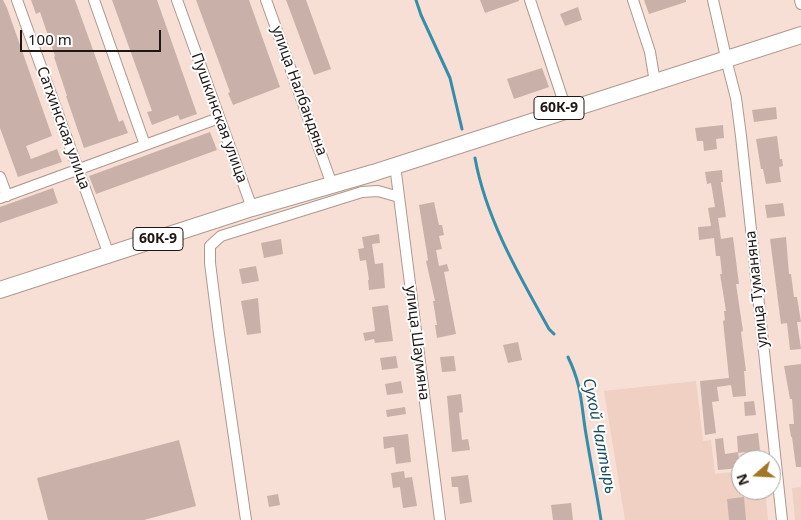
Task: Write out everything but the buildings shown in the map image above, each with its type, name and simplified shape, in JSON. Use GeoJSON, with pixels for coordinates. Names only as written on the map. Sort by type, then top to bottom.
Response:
{"type":"FeatureCollection","features":[{"type":"Feature","properties":{"kind":"main road","name":"60К-9"},"geometry":{"type":"LineString","coordinates":[[324,185],[395,166],[726,56],[801,28]]}},
{"type":"Feature","properties":{"kind":"main road","name":"60К-9"},"geometry":{"type":"LineString","coordinates":[[0,290],[654,76],[801,36]]}},
{"type":"Feature","properties":{"kind":"street","name":"Сатхинская улица"},"geometry":{"type":"LineString","coordinates":[[17,0],[109,255]]}},
{"type":"Feature","properties":{"kind":"street"},"geometry":{"type":"LineString","coordinates":[[94,0],[145,145]]}},
{"type":"Feature","properties":{"kind":"street","name":"Пушкинская улица"},"geometry":{"type":"LineString","coordinates":[[177,0],[252,208]]}},
{"type":"Feature","properties":{"kind":"street","name":"улица Налбандяна"},"geometry":{"type":"LineString","coordinates":[[266,0],[324,185]]}},
{"type":"Feature","properties":{"kind":"street"},"geometry":{"type":"LineString","coordinates":[[530,0],[565,106]]}},
{"type":"Feature","properties":{"kind":"street"},"geometry":{"type":"LineString","coordinates":[[633,0],[650,52],[654,76]]}},
{"type":"Feature","properties":{"kind":"street","name":"улица Туманяна"},"geometry":{"type":"LineString","coordinates":[[713,0],[736,98],[782,520]]}},
{"type":"Feature","properties":{"kind":"street"},"geometry":{"type":"LineString","coordinates":[[800,0],[801,4]]}},
{"type":"Feature","properties":{"kind":"street"},"geometry":{"type":"LineString","coordinates":[[0,177],[3,197],[219,118]]}},
{"type":"Feature","properties":{"kind":"street","name":"улица Шаумяна"},"geometry":{"type":"LineString","coordinates":[[395,166],[440,520]]}},
{"type":"Feature","properties":{"kind":"street"},"geometry":{"type":"LineString","coordinates":[[246,520],[219,334],[210,264],[210,246],[221,236],[362,192],[378,191],[399,197]]}},
{"type":"Feature","properties":{"kind":"shaded area"},"geometry":{"type":"Polygon","coordinates":[[[696,381],[703,441],[711,440],[715,474],[731,472],[731,500],[766,500],[768,520],[625,520],[604,391],[696,381]]]}},
{"type":"Feature","properties":{"kind":"shaded area"},"geometry":{"type":"Polygon","coordinates":[[[801,487],[801,520],[795,520],[792,488],[801,487]]]}},
{"type":"Feature","properties":{"kind":"waterway","name":"Сухой Чалтырь"},"geometry":{"type":"LineString","coordinates":[[416,0],[450,78],[462,129]]}},
{"type":"Feature","properties":{"kind":"waterway","name":"Сухой Чалтырь"},"geometry":{"type":"LineString","coordinates":[[475,158],[480,181],[495,225],[526,288],[549,329],[554,334]]}},
{"type":"Feature","properties":{"kind":"waterway","name":"Сухой Чалтырь"},"geometry":{"type":"LineString","coordinates":[[568,357],[580,392],[601,520]]}}]}
